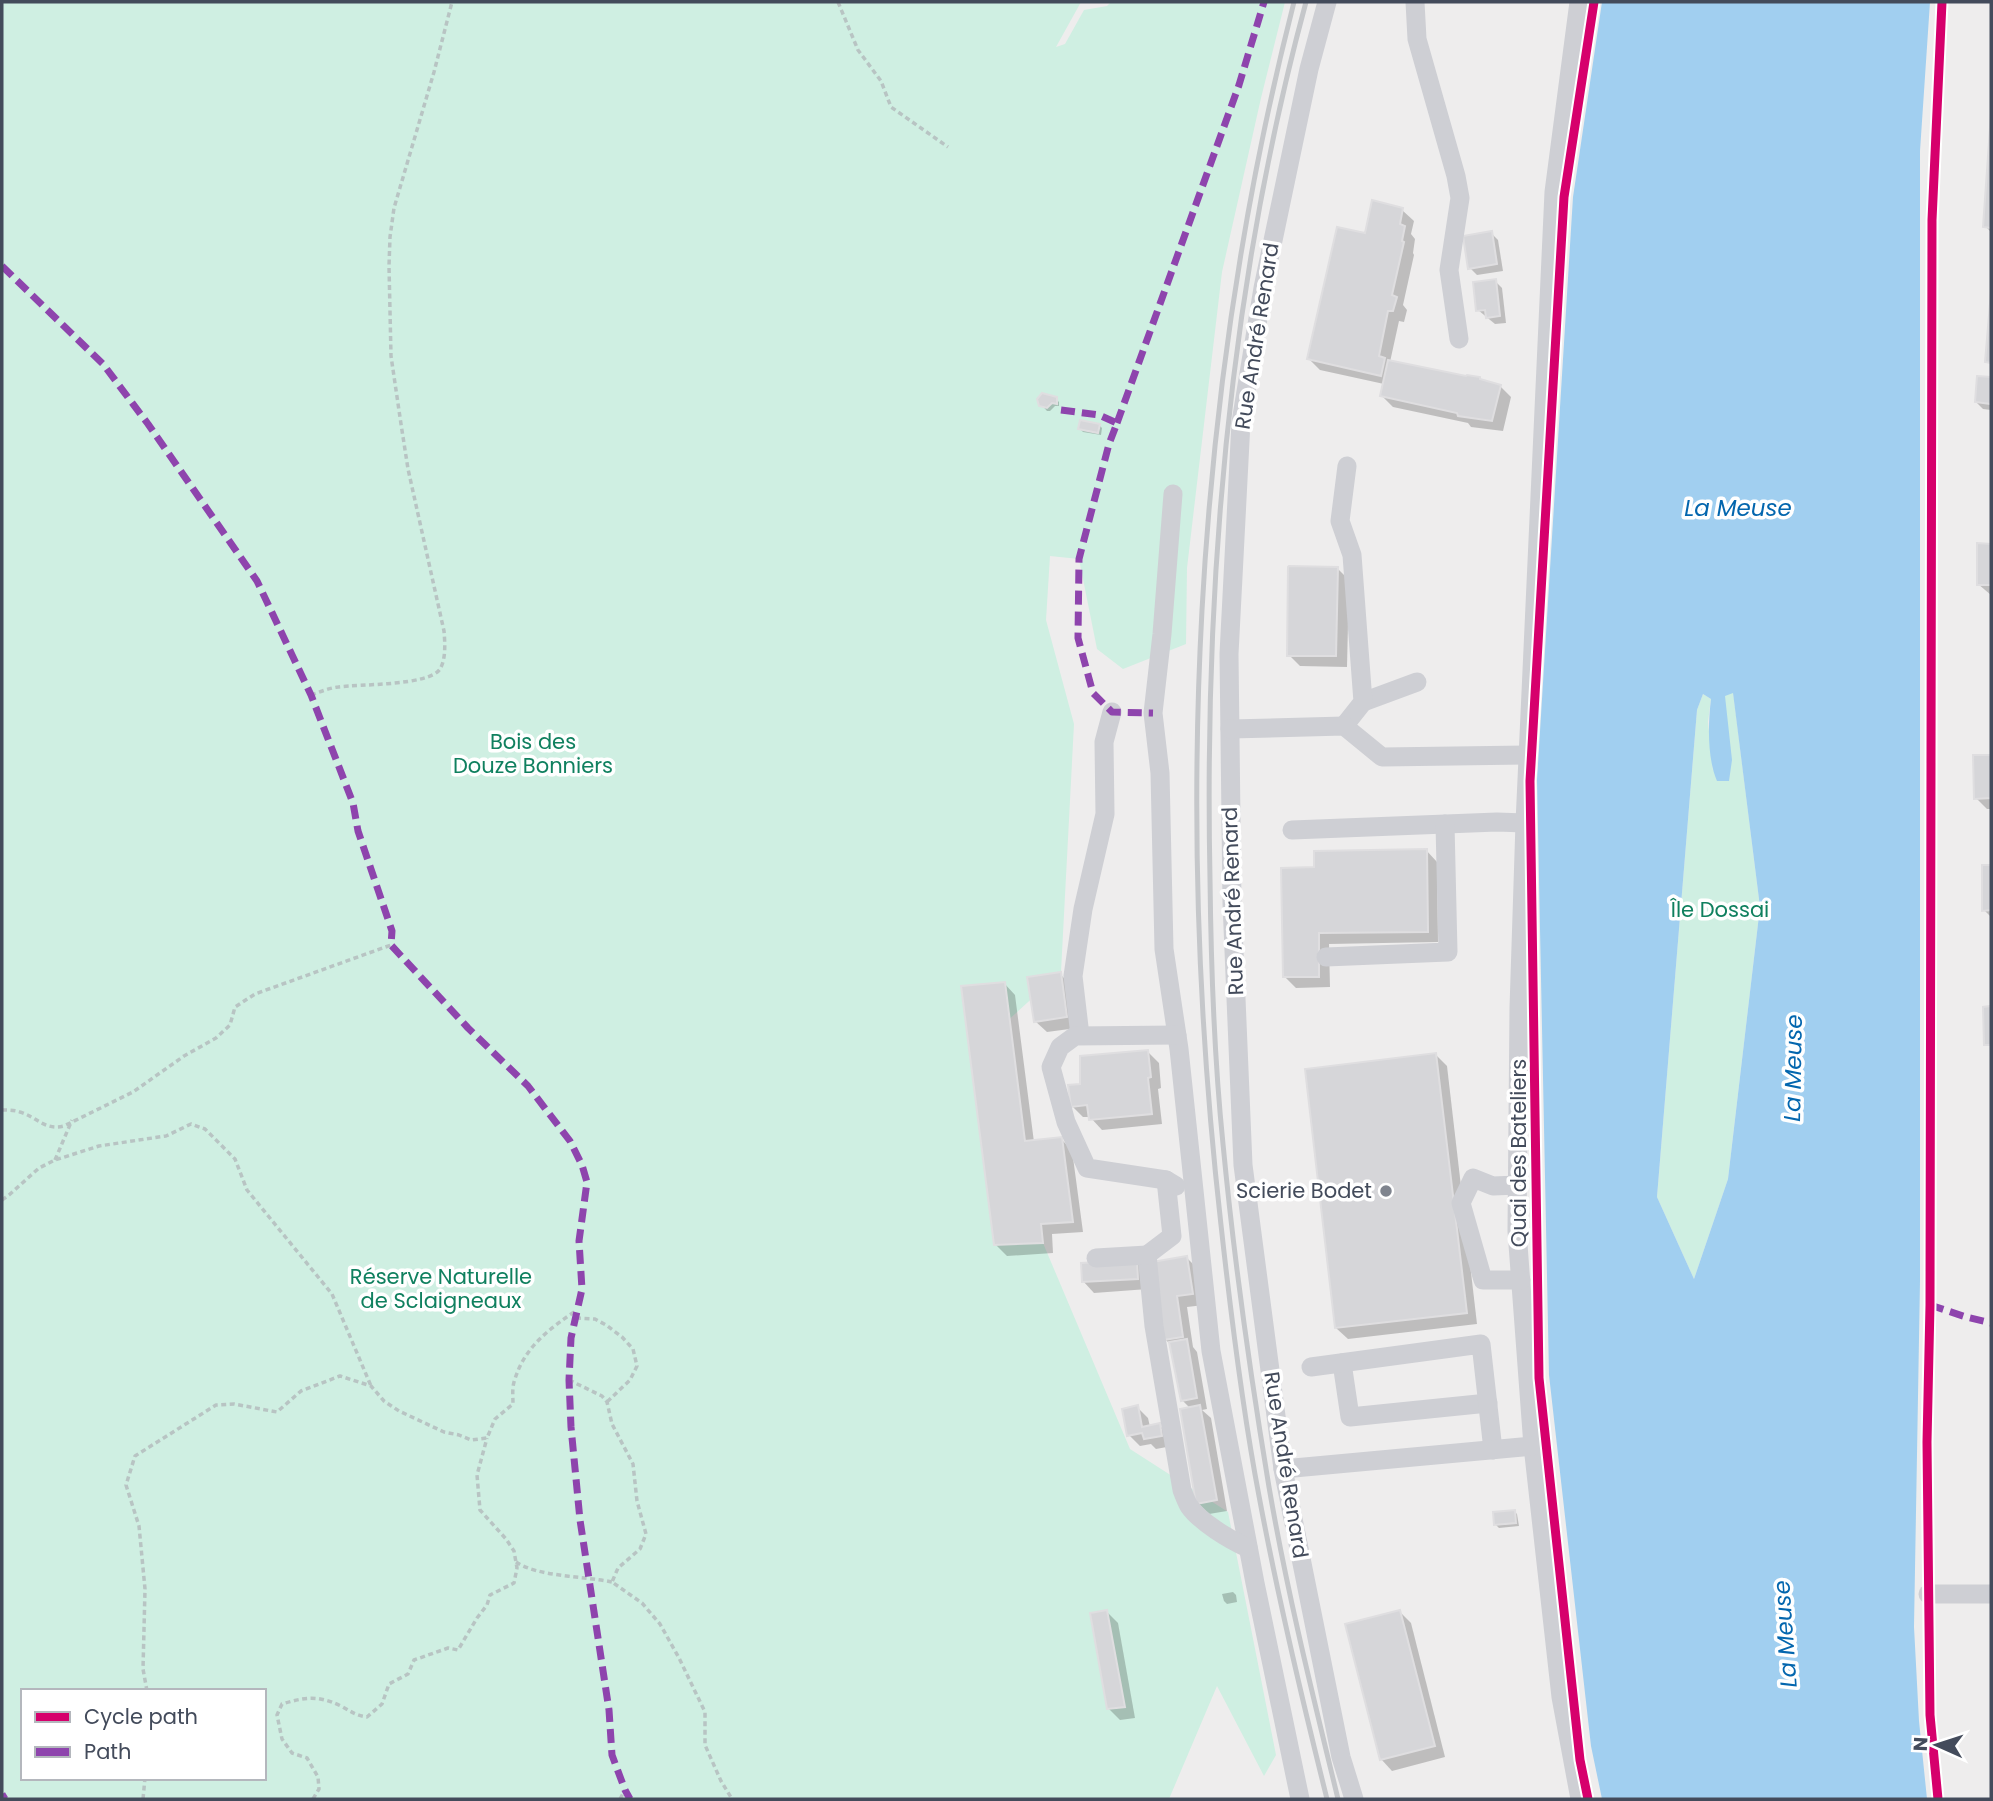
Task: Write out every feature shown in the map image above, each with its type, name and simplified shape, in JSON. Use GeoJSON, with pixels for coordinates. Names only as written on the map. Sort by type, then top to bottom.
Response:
{"type":"FeatureCollection","features":[{"type":"Feature","properties":{"kind":"street","name":"Rue André Renard"},"geometry":{"type":"LineString","coordinates":[[1327,2],[1309,69],[1263,288],[1241,422],[1229,654],[1232,903],[1243,1165],[1283,1469],[1341,1757],[1354,1799]]}},
{"type":"Feature","properties":{"kind":"street"},"geometry":{"type":"LineString","coordinates":[[1415,2],[1417,39],[1460,198],[1450,270],[1459,339]]}},
{"type":"Feature","properties":{"kind":"street","name":"Quai des Bateliers"},"geometry":{"type":"LineString","coordinates":[[1579,2],[1554,192],[1525,822],[1519,1008],[1517,1231],[1533,1446],[1561,1698],[1580,1799]]}},
{"type":"Feature","properties":{"kind":"street"},"geometry":{"type":"LineString","coordinates":[[1347,466],[1340,522],[1352,555],[1363,702]]}},
{"type":"Feature","properties":{"kind":"street"},"geometry":{"type":"LineString","coordinates":[[1173,494],[1153,713],[1160,773],[1164,949],[1177,1035],[1212,1351],[1248,1548],[1300,1799]]}},
{"type":"Feature","properties":{"kind":"street"},"geometry":{"type":"LineString","coordinates":[[1343,726],[1363,702],[1417,682]]}},
{"type":"Feature","properties":{"kind":"street"},"geometry":{"type":"LineString","coordinates":[[1079,1027],[1073,976],[1083,909],[1105,814],[1104,742],[1112,712]]}},
{"type":"Feature","properties":{"kind":"street"},"geometry":{"type":"LineString","coordinates":[[1230,729],[1343,726],[1382,757],[1528,755]]}},
{"type":"Feature","properties":{"kind":"street"},"geometry":{"type":"LineString","coordinates":[[1292,830],[1525,822]]}},
{"type":"Feature","properties":{"kind":"street"},"geometry":{"type":"LineString","coordinates":[[1326,957],[1448,952],[1445,824]]}},
{"type":"Feature","properties":{"kind":"street"},"geometry":{"type":"LineString","coordinates":[[1177,1035],[1075,1036],[1060,1047],[1051,1067],[1066,1122],[1087,1168],[1166,1180],[1183,1191],[1195,1191]]}},
{"type":"Feature","properties":{"kind":"street"},"geometry":{"type":"LineString","coordinates":[[1518,1185],[1493,1186],[1473,1178],[1461,1203],[1483,1280],[1521,1280]]}},
{"type":"Feature","properties":{"kind":"street"},"geometry":{"type":"LineString","coordinates":[[1166,1180],[1172,1236]]}},
{"type":"Feature","properties":{"kind":"street"},"geometry":{"type":"LineString","coordinates":[[1096,1258],[1147,1255],[1172,1236],[1199,1233]]}},
{"type":"Feature","properties":{"kind":"street"},"geometry":{"type":"LineString","coordinates":[[1147,1255],[1154,1326],[1182,1490],[1189,1506],[1208,1523],[1236,1543],[1248,1548]]}},
{"type":"Feature","properties":{"kind":"street"},"geometry":{"type":"LineString","coordinates":[[1311,1367],[1481,1344],[1493,1450]]}},
{"type":"Feature","properties":{"kind":"street"},"geometry":{"type":"LineString","coordinates":[[1342,1363],[1350,1417],[1488,1404]]}},
{"type":"Feature","properties":{"kind":"street"},"geometry":{"type":"LineString","coordinates":[[1283,1469],[1533,1446]]}},
{"type":"Feature","properties":{"kind":"street"},"geometry":{"type":"LineString","coordinates":[[1928,1594],[1991,1594]]}},
{"type":"Feature","properties":{"kind":"path"},"geometry":{"type":"LineString","coordinates":[[311,695],[335,687],[433,676],[441,668],[444,656],[444,631],[408,469],[391,356],[389,266],[394,208],[452,2]]}},
{"type":"Feature","properties":{"kind":"path"},"geometry":{"type":"LineString","coordinates":[[838,2],[858,50],[881,80],[891,107],[948,147]]}},
{"type":"Feature","properties":{"kind":"path"},"geometry":{"type":"LineString","coordinates":[[2,1110],[22,1112],[45,1126],[56,1128],[133,1092],[184,1056],[216,1038],[230,1025],[236,1007],[255,994],[391,945]]}},
{"type":"Feature","properties":{"kind":"path"},"geometry":{"type":"LineString","coordinates":[[55,1160],[72,1120]]}},
{"type":"Feature","properties":{"kind":"path"},"geometry":{"type":"LineString","coordinates":[[2,1200],[38,1168],[55,1160],[99,1146],[166,1136],[191,1124],[205,1129],[235,1159],[247,1190],[332,1294],[371,1386],[384,1401],[444,1432],[471,1440],[487,1438]]}},
{"type":"Feature","properties":{"kind":"path"},"geometry":{"type":"LineString","coordinates":[[313,1799],[319,1789],[318,1776],[307,1758],[292,1753],[282,1739],[277,1715],[282,1704],[307,1697],[330,1701],[358,1716],[367,1717],[382,1704],[389,1684],[408,1674],[414,1660],[448,1648],[458,1650],[487,1605],[490,1595],[514,1583],[517,1568],[514,1551],[480,1510],[477,1475],[495,1419],[513,1404],[513,1383],[530,1348],[551,1328],[577,1310]]}},
{"type":"Feature","properties":{"kind":"path"},"geometry":{"type":"LineString","coordinates":[[576,1318],[595,1319],[633,1349],[637,1366],[630,1380],[607,1402]]}},
{"type":"Feature","properties":{"kind":"path"},"geometry":{"type":"LineString","coordinates":[[147,1689],[143,1669],[144,1576],[139,1526],[126,1485],[135,1455],[216,1405],[234,1404],[277,1412],[301,1391],[340,1376],[371,1386]]}},
{"type":"Feature","properties":{"kind":"path"},"geometry":{"type":"LineString","coordinates":[[569,1380],[603,1396],[612,1424],[633,1464],[637,1501],[646,1534],[640,1549],[618,1568],[612,1582]]}},
{"type":"Feature","properties":{"kind":"path"},"geometry":{"type":"LineString","coordinates":[[515,1561],[526,1568],[541,1572],[612,1582],[642,1604],[660,1624],[705,1712],[705,1745],[732,1799]]}},
{"type":"Feature","properties":{"kind":"path"},"geometry":{"type":"LineString","coordinates":[[143,1799],[145,1780]]}},
{"type":"Feature","properties":{"kind":"path"},"geometry":{"type":"LineString","coordinates":[[620,1799],[625,1790]]}},
{"type":"Feature","properties":{"kind":"green space","name":"Bois des Douze Bonniers"},"geometry":{"type":"Polygon","coordinates":[[[2,2],[1081,2],[1056,47],[1065,44],[1084,10],[1107,6],[1111,2],[1285,2],[1222,272],[1187,568],[1186,644],[1123,669],[1097,649],[1079,559],[1050,556],[1046,620],[1074,724],[1061,972],[970,1055],[994,1245],[1043,1243],[1130,1449],[1228,1512],[1276,1755],[1264,1776],[1217,1686],[1169,1799],[2,1799],[2,2]]]}},
{"type":"Feature","properties":{"kind":"green space","name":"Île Dossai"},"geometry":{"type":"Polygon","coordinates":[[[1733,692],[1760,907],[1728,1179],[1694,1279],[1657,1197],[1697,710],[1703,694],[1711,699],[1708,722],[1713,771],[1725,695],[1733,692]]]}},
{"type":"Feature","properties":{"kind":"water","name":"La Meuse"},"geometry":{"type":"Polygon","coordinates":[[[1602,2],[1930,2],[1920,151],[1920,1281],[1914,1627],[1927,1799],[1602,1799],[1591,1746],[1549,1375],[1537,780],[1573,197],[1602,2]],[[1733,693],[1725,696],[1732,760],[1729,781],[1717,781],[1711,762],[1711,699],[1703,694],[1697,710],[1657,1197],[1694,1279],[1728,1179],[1760,907],[1733,693]]]}},
{"type":"Feature","properties":{"kind":"building"},"geometry":{"type":"Polygon","coordinates":[[[1991,114],[1991,228],[1983,227],[1991,114]]]}},
{"type":"Feature","properties":{"kind":"building"},"geometry":{"type":"Polygon","coordinates":[[[1372,200],[1403,208],[1400,224],[1405,226],[1392,295],[1397,297],[1393,311],[1388,311],[1379,356],[1385,358],[1381,376],[1307,359],[1337,227],[1365,233],[1372,200]]]}},
{"type":"Feature","properties":{"kind":"building"},"geometry":{"type":"Polygon","coordinates":[[[1492,231],[1497,264],[1468,269],[1463,236],[1492,231]]]}},
{"type":"Feature","properties":{"kind":"building"},"geometry":{"type":"Polygon","coordinates":[[[1496,279],[1500,316],[1486,318],[1485,310],[1476,311],[1473,282],[1496,279]]]}},
{"type":"Feature","properties":{"kind":"building"},"geometry":{"type":"Polygon","coordinates":[[[1991,292],[1991,363],[1985,362],[1991,292]]]}},
{"type":"Feature","properties":{"kind":"building"},"geometry":{"type":"Polygon","coordinates":[[[1388,360],[1480,377],[1501,385],[1492,421],[1458,416],[1457,413],[1380,396],[1388,360]]]}},
{"type":"Feature","properties":{"kind":"building"},"geometry":{"type":"Polygon","coordinates":[[[1977,376],[1991,377],[1991,404],[1975,402],[1977,376]]]}},
{"type":"Feature","properties":{"kind":"building"},"geometry":{"type":"Polygon","coordinates":[[[1042,393],[1057,397],[1057,404],[1052,403],[1047,408],[1039,406],[1037,399],[1042,393]]]}},
{"type":"Feature","properties":{"kind":"building"},"geometry":{"type":"Polygon","coordinates":[[[1080,420],[1100,424],[1098,433],[1078,429],[1080,420]]]}},
{"type":"Feature","properties":{"kind":"building"},"geometry":{"type":"Polygon","coordinates":[[[1977,543],[1991,544],[1991,585],[1977,585],[1977,543]]]}},
{"type":"Feature","properties":{"kind":"building"},"geometry":{"type":"Polygon","coordinates":[[[1289,566],[1338,567],[1336,656],[1287,656],[1289,566]]]}},
{"type":"Feature","properties":{"kind":"building"},"geometry":{"type":"Polygon","coordinates":[[[1973,755],[1991,755],[1991,798],[1974,799],[1973,755]]]}},
{"type":"Feature","properties":{"kind":"building"},"geometry":{"type":"Polygon","coordinates":[[[1427,849],[1428,932],[1319,933],[1319,977],[1283,977],[1281,868],[1314,867],[1314,851],[1427,849]]]}},
{"type":"Feature","properties":{"kind":"building"},"geometry":{"type":"Polygon","coordinates":[[[1982,865],[1991,865],[1991,910],[1982,911],[1982,865]]]}},
{"type":"Feature","properties":{"kind":"building"},"geometry":{"type":"Polygon","coordinates":[[[1061,972],[1067,1017],[1034,1022],[1027,977],[1061,972]]]}},
{"type":"Feature","properties":{"kind":"building"},"geometry":{"type":"Polygon","coordinates":[[[1005,982],[1025,1141],[1062,1137],[1073,1222],[1041,1224],[1043,1243],[994,1245],[961,986],[1005,982]]]}},
{"type":"Feature","properties":{"kind":"building"},"geometry":{"type":"Polygon","coordinates":[[[1991,1006],[1991,1045],[1984,1045],[1983,1007],[1991,1006]]]}},
{"type":"Feature","properties":{"kind":"building"},"geometry":{"type":"Polygon","coordinates":[[[1148,1050],[1152,1114],[1089,1120],[1087,1105],[1071,1107],[1068,1085],[1080,1084],[1080,1056],[1148,1050]]]}},
{"type":"Feature","properties":{"kind":"building","name":"Scierie Bodet"},"geometry":{"type":"Polygon","coordinates":[[[1436,1053],[1467,1313],[1335,1328],[1305,1069],[1436,1053]]]}},
{"type":"Feature","properties":{"kind":"building"},"geometry":{"type":"Polygon","coordinates":[[[1187,1256],[1193,1294],[1177,1296],[1183,1337],[1163,1340],[1152,1262],[1187,1256]]]}},
{"type":"Feature","properties":{"kind":"building"},"geometry":{"type":"Polygon","coordinates":[[[1137,1260],[1138,1279],[1082,1282],[1081,1263],[1137,1260]]]}},
{"type":"Feature","properties":{"kind":"building"},"geometry":{"type":"Polygon","coordinates":[[[1187,1339],[1197,1398],[1181,1401],[1169,1342],[1187,1339]]]}},
{"type":"Feature","properties":{"kind":"building"},"geometry":{"type":"Polygon","coordinates":[[[1138,1405],[1142,1427],[1160,1423],[1162,1436],[1144,1439],[1142,1433],[1127,1436],[1122,1409],[1138,1405]]]}},
{"type":"Feature","properties":{"kind":"building"},"geometry":{"type":"Polygon","coordinates":[[[1200,1405],[1217,1500],[1196,1504],[1180,1409],[1200,1405]]]}},
{"type":"Feature","properties":{"kind":"building"},"geometry":{"type":"Polygon","coordinates":[[[1515,1510],[1516,1523],[1494,1525],[1493,1512],[1515,1510]]]}},
{"type":"Feature","properties":{"kind":"building"},"geometry":{"type":"Polygon","coordinates":[[[1107,1610],[1125,1707],[1107,1709],[1090,1613],[1107,1610]]]}},
{"type":"Feature","properties":{"kind":"building"},"geometry":{"type":"Polygon","coordinates":[[[1400,1610],[1435,1746],[1380,1760],[1345,1624],[1400,1610]]]}},
{"type":"Feature","properties":{"kind":"railway"},"geometry":{"type":"LineString","coordinates":[[1294,2],[1260,152],[1233,304],[1214,457],[1202,610],[1197,764],[1199,918],[1207,1072],[1221,1225],[1242,1395],[1274,1572],[1327,1799]]}},
{"type":"Feature","properties":{"kind":"railway"},"geometry":{"type":"LineString","coordinates":[[1306,2],[1280,109],[1258,218],[1240,327],[1227,437],[1217,547],[1212,658],[1209,769],[1210,912],[1220,1111],[1249,1359],[1284,1566],[1338,1799]]}},
{"type":"Feature","properties":{"kind":"marked path"},"geometry":{"type":"LineString","coordinates":[[1117,423],[1239,85],[1264,2]]}},
{"type":"Feature","properties":{"kind":"marked path"},"geometry":{"type":"LineString","coordinates":[[2,266],[103,364],[257,581],[311,695],[353,803],[358,831],[392,931],[391,945],[468,1028],[528,1086],[570,1141],[582,1165],[587,1182],[579,1241],[582,1289],[571,1338],[571,1427],[580,1520],[609,1710],[612,1755],[630,1799]]}},
{"type":"Feature","properties":{"kind":"marked path"},"geometry":{"type":"LineString","coordinates":[[1061,410],[1099,415],[1117,423],[1079,559],[1078,638],[1093,693],[1112,712],[1153,713]]}},
{"type":"Feature","properties":{"kind":"marked path"},"geometry":{"type":"LineString","coordinates":[[1930,1305],[1991,1323]]}},
{"type":"Feature","properties":{"kind":"marked path"},"geometry":{"type":"LineString","coordinates":[[2,1794],[5,1799]]}},
{"type":"Feature","properties":{"kind":"cycle path"},"geometry":{"type":"LineString","coordinates":[[1588,1799],[1580,1760],[1539,1378],[1530,781],[1564,197],[1594,2]]}},
{"type":"Feature","properties":{"kind":"cycle path"},"geometry":{"type":"LineString","coordinates":[[1938,1799],[1930,1715],[1927,1442],[1930,1305],[1932,220],[1942,2]]}},
{"type":"Feature","properties":{"kind":"place","name":"Scierie Bodet"},"geometry":{"type":"Point","coordinates":[1386,1191]}},
{"type":"Feature","properties":{"kind":"park label","name":"Réserve Naturelle de Sclaigneaux"},"geometry":{"type":"Point","coordinates":[441,1289]}}]}
